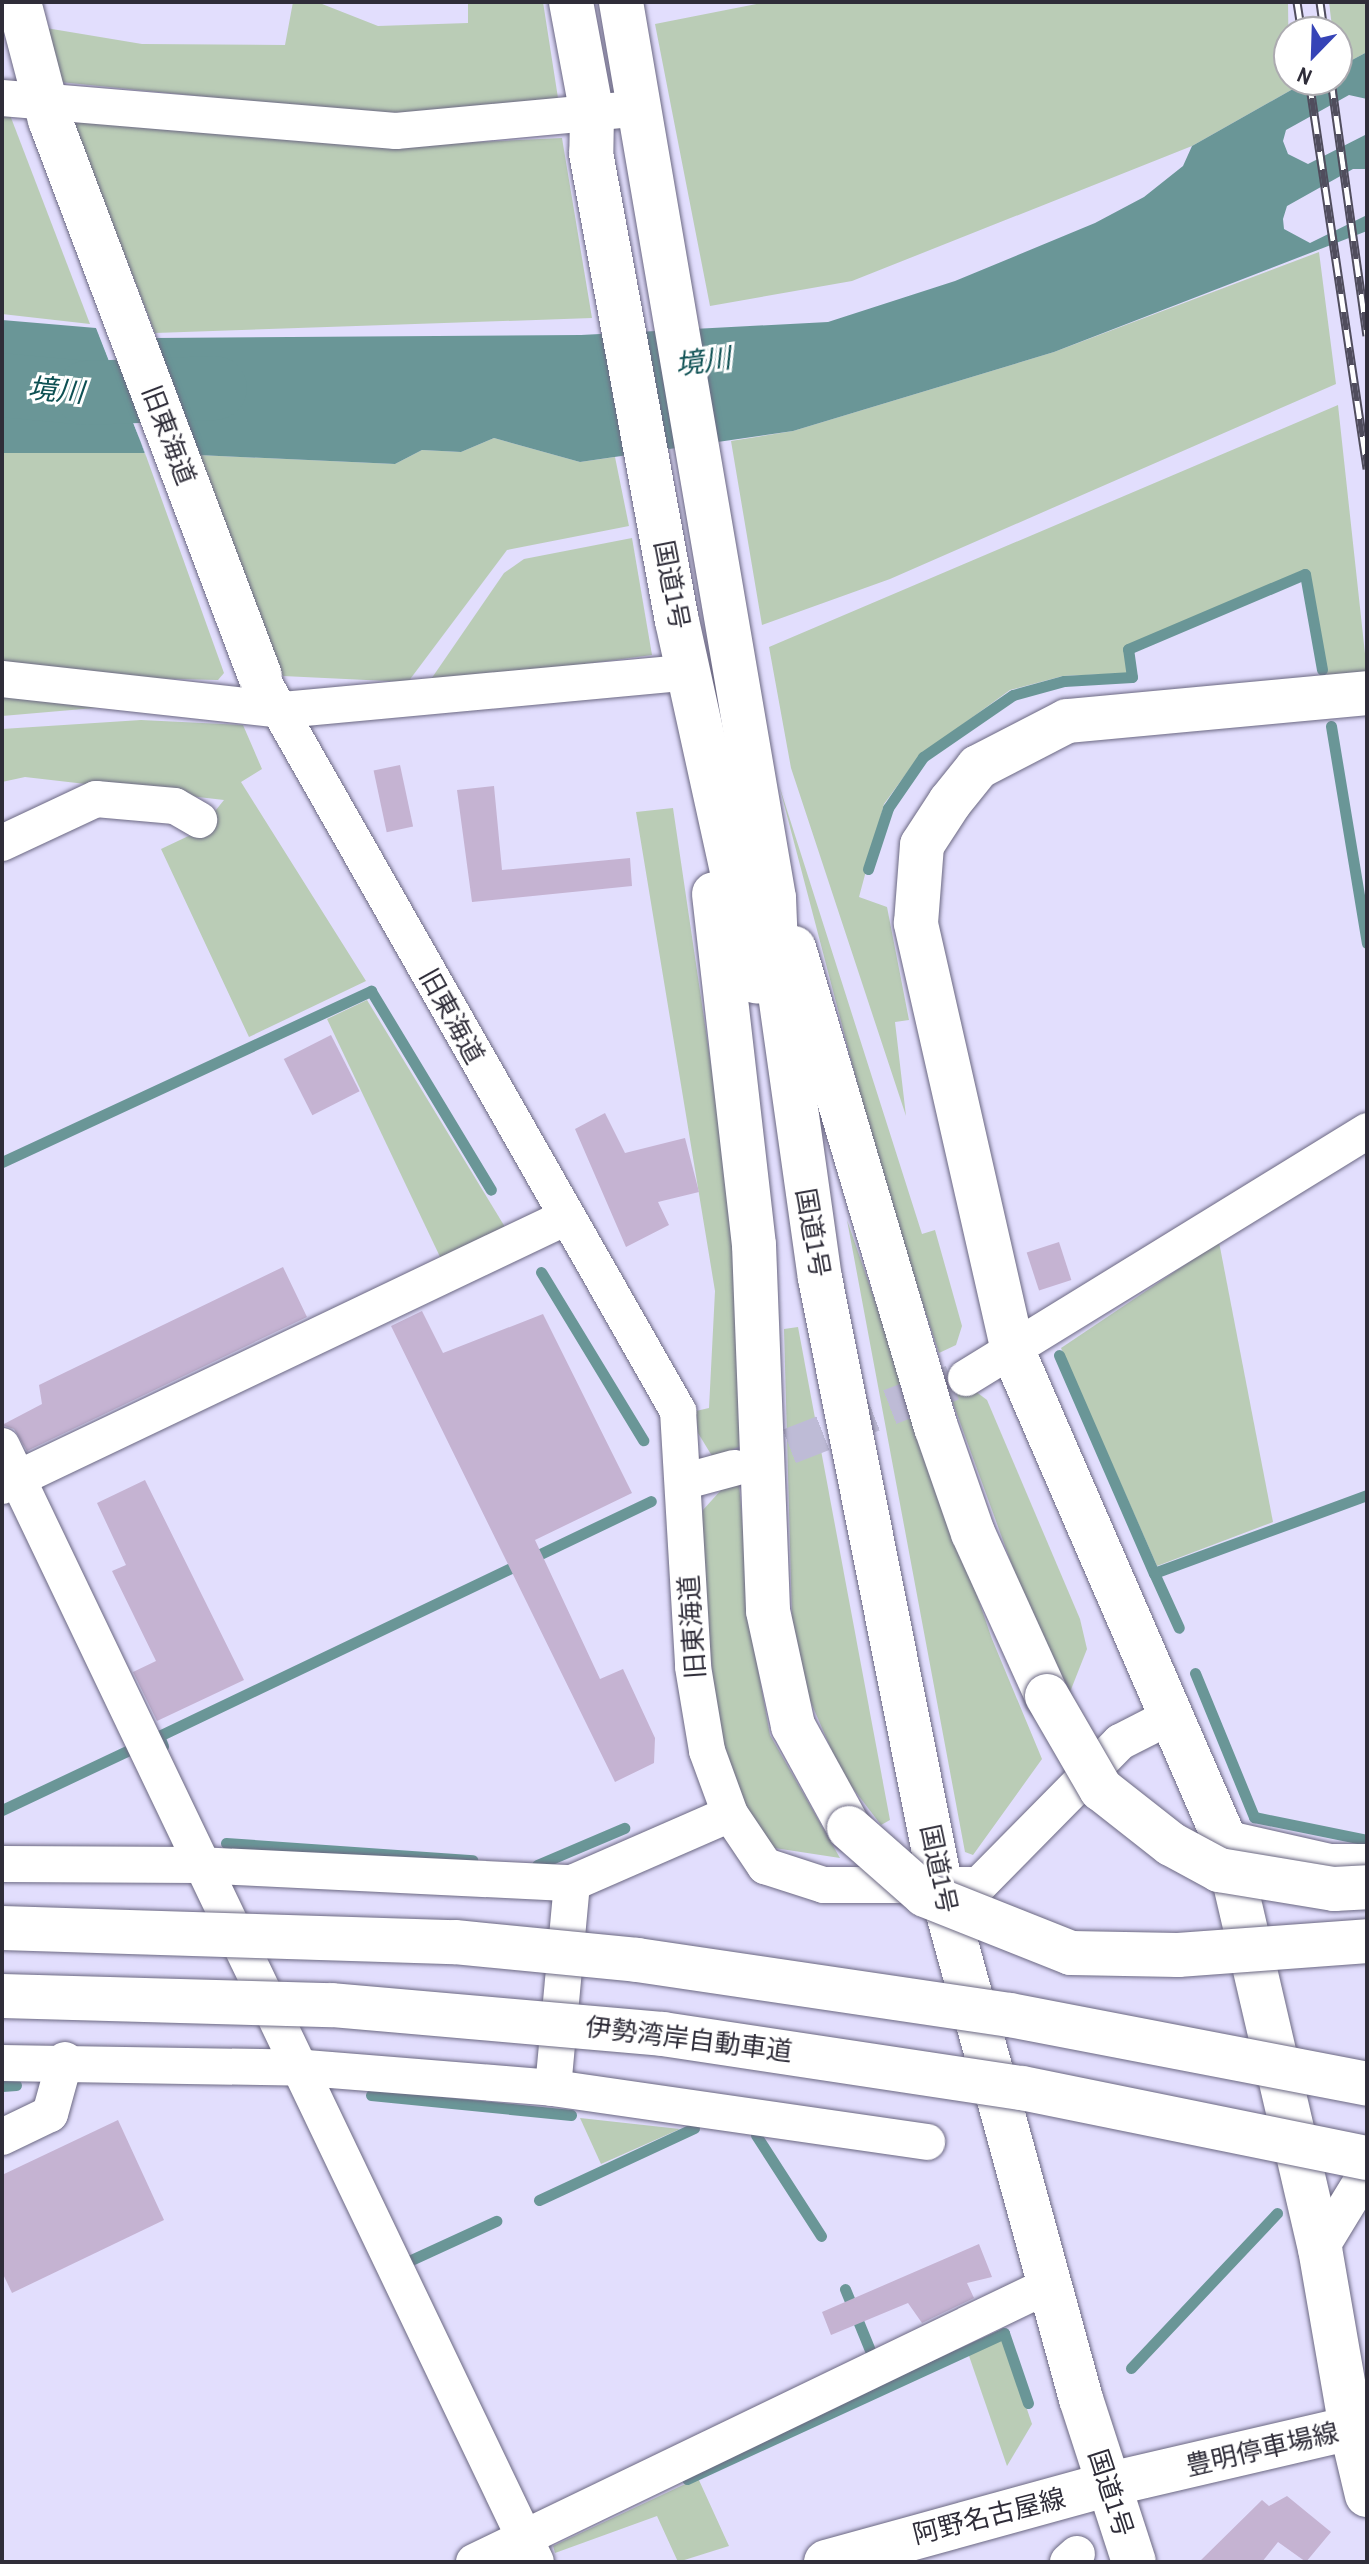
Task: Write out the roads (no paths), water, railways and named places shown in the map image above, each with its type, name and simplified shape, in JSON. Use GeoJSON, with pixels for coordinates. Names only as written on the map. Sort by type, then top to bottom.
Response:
{"type":"FeatureCollection","features":[{"type":"Feature","properties":{"kind":"main road","name":"旧東海道"},"geometry":{"type":"LineString","coordinates":[[19,2],[32,105],[272,693]]}},
{"type":"Feature","properties":{"kind":"main road","name":"国道1号"},"geometry":{"type":"LineString","coordinates":[[571,2],[591,134],[677,621],[691,672],[715,822],[728,842],[801,1162],[941,1888],[1106,2485],[1134,2562]]}},
{"type":"Feature","properties":{"kind":"main road","name":"国道1号"},"geometry":{"type":"LineString","coordinates":[[621,2],[774,898],[801,1162]]}},
{"type":"Feature","properties":{"kind":"main road"},"geometry":{"type":"LineString","coordinates":[[1351,2428],[1320,2249],[1224,1838],[1013,1351],[916,923],[922,845],[978,767],[1067,721],[1367,693]]}},
{"type":"Feature","properties":{"kind":"main road"},"geometry":{"type":"LineString","coordinates":[[715,822],[714,912],[754,1245],[768,1611],[793,1726],[849,1828],[925,1895],[1071,1953],[1178,1955],[1367,1941]]}},
{"type":"Feature","properties":{"kind":"main road"},"geometry":{"type":"LineString","coordinates":[[774,898],[811,991],[862,1194],[931,1413],[973,1533],[1047,1696],[1101,1789],[1171,1844],[1219,1870],[1334,1889],[1367,1887]]}},
{"type":"Feature","properties":{"kind":"main road"},"geometry":{"type":"LineString","coordinates":[[2,1928],[409,1939],[637,1960],[1010,2015],[1367,2084]]}},
{"type":"Feature","properties":{"kind":"main road","name":"伊勢湾岸自動車道"},"geometry":{"type":"LineString","coordinates":[[2,1996],[332,2005],[663,2034],[1022,2088],[1367,2158]]}},
{"type":"Feature","properties":{"kind":"main road","name":"豊明停車場線"},"geometry":{"type":"LineString","coordinates":[[1106,2485],[1351,2428],[1367,2495]]}},
{"type":"Feature","properties":{"kind":"main road","name":"阿野名古屋線"},"geometry":{"type":"LineString","coordinates":[[826,2562],[1106,2485]]}},
{"type":"Feature","properties":{"kind":"street"},"geometry":{"type":"LineString","coordinates":[[32,105],[396,131],[591,134],[643,127]]}},
{"type":"Feature","properties":{"kind":"street"},"geometry":{"type":"LineString","coordinates":[[2,679],[272,693],[691,672]]}},
{"type":"Feature","properties":{"kind":"street","name":"旧東海道"},"geometry":{"type":"LineString","coordinates":[[272,693],[564,1218],[678,1411],[686,1481],[693,1667],[707,1751],[730,1814],[765,1866],[792,1878],[941,1888],[979,1885],[1120,1742],[1171,1716]]}},
{"type":"Feature","properties":{"kind":"street"},"geometry":{"type":"LineString","coordinates":[[2,843],[96,799],[175,806],[199,820]]}},
{"type":"Feature","properties":{"kind":"street"},"geometry":{"type":"LineString","coordinates":[[966,1378],[1367,1131]]}},
{"type":"Feature","properties":{"kind":"street"},"geometry":{"type":"LineString","coordinates":[[10,1483],[564,1218]]}},
{"type":"Feature","properties":{"kind":"street"},"geometry":{"type":"LineString","coordinates":[[2,1446],[10,1483],[198,1865],[306,2068],[530,2550]]}},
{"type":"Feature","properties":{"kind":"street"},"geometry":{"type":"LineString","coordinates":[[686,1481],[734,1468]]}},
{"type":"Feature","properties":{"kind":"street"},"geometry":{"type":"LineString","coordinates":[[2,1864],[198,1865],[572,1883],[730,1814]]}},
{"type":"Feature","properties":{"kind":"street"},"geometry":{"type":"LineString","coordinates":[[1224,1838],[1330,1862],[1367,1862]]}},
{"type":"Feature","properties":{"kind":"street"},"geometry":{"type":"LineString","coordinates":[[553,2088],[572,1883]]}},
{"type":"Feature","properties":{"kind":"street"},"geometry":{"type":"LineString","coordinates":[[2,2137],[50,2114],[65,2060]]}},
{"type":"Feature","properties":{"kind":"street"},"geometry":{"type":"LineString","coordinates":[[2,2063],[65,2060],[306,2068],[553,2088],[927,2142]]}},
{"type":"Feature","properties":{"kind":"street"},"geometry":{"type":"LineString","coordinates":[[1320,2249],[1367,2172]]}},
{"type":"Feature","properties":{"kind":"street"},"geometry":{"type":"LineString","coordinates":[[474,2562],[530,2550],[1049,2285]]}},
{"type":"Feature","properties":{"kind":"water"},"geometry":{"type":"Polygon","coordinates":[[[1367,52],[1367,99],[1353,96],[1353,59],[1367,52]]]}},
{"type":"Feature","properties":{"kind":"water"},"geometry":{"type":"Polygon","coordinates":[[[1281,96],[1347,96],[1286,130],[1283,141],[1288,154],[1308,164],[1367,134],[1367,169],[1353,169],[1287,206],[1284,229],[1310,243],[1367,215],[1367,231],[1054,352],[793,431],[580,462],[494,438],[461,452],[422,450],[395,464],[198,455],[154,338],[581,335],[828,322],[955,281],[1095,223],[1144,197],[1183,166],[1192,146],[1281,96]]]}},
{"type":"Feature","properties":{"kind":"water"},"geometry":{"type":"Polygon","coordinates":[[[2,320],[96,328],[145,453],[2,453],[2,320]]]}},
{"type":"Feature","properties":{"kind":"waterway","name":"境川"},"geometry":{"type":"LineString","coordinates":[[2,385],[86,393],[215,388]]}},
{"type":"Feature","properties":{"kind":"waterway"},"geometry":{"type":"LineString","coordinates":[[868,869],[888,808],[923,757],[1013,695],[1064,681],[1132,677],[1128,649],[1305,574],[1322,669]]}},
{"type":"Feature","properties":{"kind":"waterway"},"geometry":{"type":"LineString","coordinates":[[1331,726],[1367,943]]}},
{"type":"Feature","properties":{"kind":"waterway"},"geometry":{"type":"LineString","coordinates":[[2,1162],[371,991],[491,1190]]}},
{"type":"Feature","properties":{"kind":"waterway"},"geometry":{"type":"LineString","coordinates":[[541,1272],[643,1440]]}},
{"type":"Feature","properties":{"kind":"waterway"},"geometry":{"type":"LineString","coordinates":[[1059,1355],[1154,1573],[1367,1495]]}},
{"type":"Feature","properties":{"kind":"waterway"},"geometry":{"type":"LineString","coordinates":[[163,1746],[159,1736],[651,1501]]}},
{"type":"Feature","properties":{"kind":"waterway"},"geometry":{"type":"LineString","coordinates":[[1154,1573],[1179,1628]]}},
{"type":"Feature","properties":{"kind":"waterway"},"geometry":{"type":"LineString","coordinates":[[1195,1673],[1254,1817],[1367,1840]]}},
{"type":"Feature","properties":{"kind":"waterway"},"geometry":{"type":"LineString","coordinates":[[2,1810],[129,1750]]}},
{"type":"Feature","properties":{"kind":"waterway"},"geometry":{"type":"LineString","coordinates":[[537,1865],[624,1828]]}},
{"type":"Feature","properties":{"kind":"waterway"},"geometry":{"type":"LineString","coordinates":[[226,1843],[472,1860]]}},
{"type":"Feature","properties":{"kind":"waterway"},"geometry":{"type":"LineString","coordinates":[[2,2086],[16,2085]]}},
{"type":"Feature","properties":{"kind":"waterway"},"geometry":{"type":"LineString","coordinates":[[371,2095],[571,2115]]}},
{"type":"Feature","properties":{"kind":"waterway"},"geometry":{"type":"LineString","coordinates":[[539,2200],[694,2128]]}},
{"type":"Feature","properties":{"kind":"waterway"},"geometry":{"type":"LineString","coordinates":[[756,2135],[821,2236]]}},
{"type":"Feature","properties":{"kind":"waterway"},"geometry":{"type":"LineString","coordinates":[[1131,2368],[1277,2213]]}},
{"type":"Feature","properties":{"kind":"waterway"},"geometry":{"type":"LineString","coordinates":[[411,2260],[496,2221]]}},
{"type":"Feature","properties":{"kind":"waterway"},"geometry":{"type":"LineString","coordinates":[[845,2289],[872,2355]]}},
{"type":"Feature","properties":{"kind":"waterway"},"geometry":{"type":"LineString","coordinates":[[687,2479],[1004,2333],[1028,2403]]}},
{"type":"Feature","properties":{"kind":"tunnel"},"geometry":{"type":"LineString","coordinates":[[739,1466],[952,1383]]}},
{"type":"Feature","properties":{"kind":"railway"},"geometry":{"type":"LineString","coordinates":[[1297,2],[1299,16]]}},
{"type":"Feature","properties":{"kind":"railway"},"geometry":{"type":"LineString","coordinates":[[1320,2],[1322,16]]}},
{"type":"Feature","properties":{"kind":"railway"},"geometry":{"type":"LineString","coordinates":[[1311,96],[1367,469]]}},
{"type":"Feature","properties":{"kind":"railway"},"geometry":{"type":"LineString","coordinates":[[1333,96],[1367,335]]}}]}
